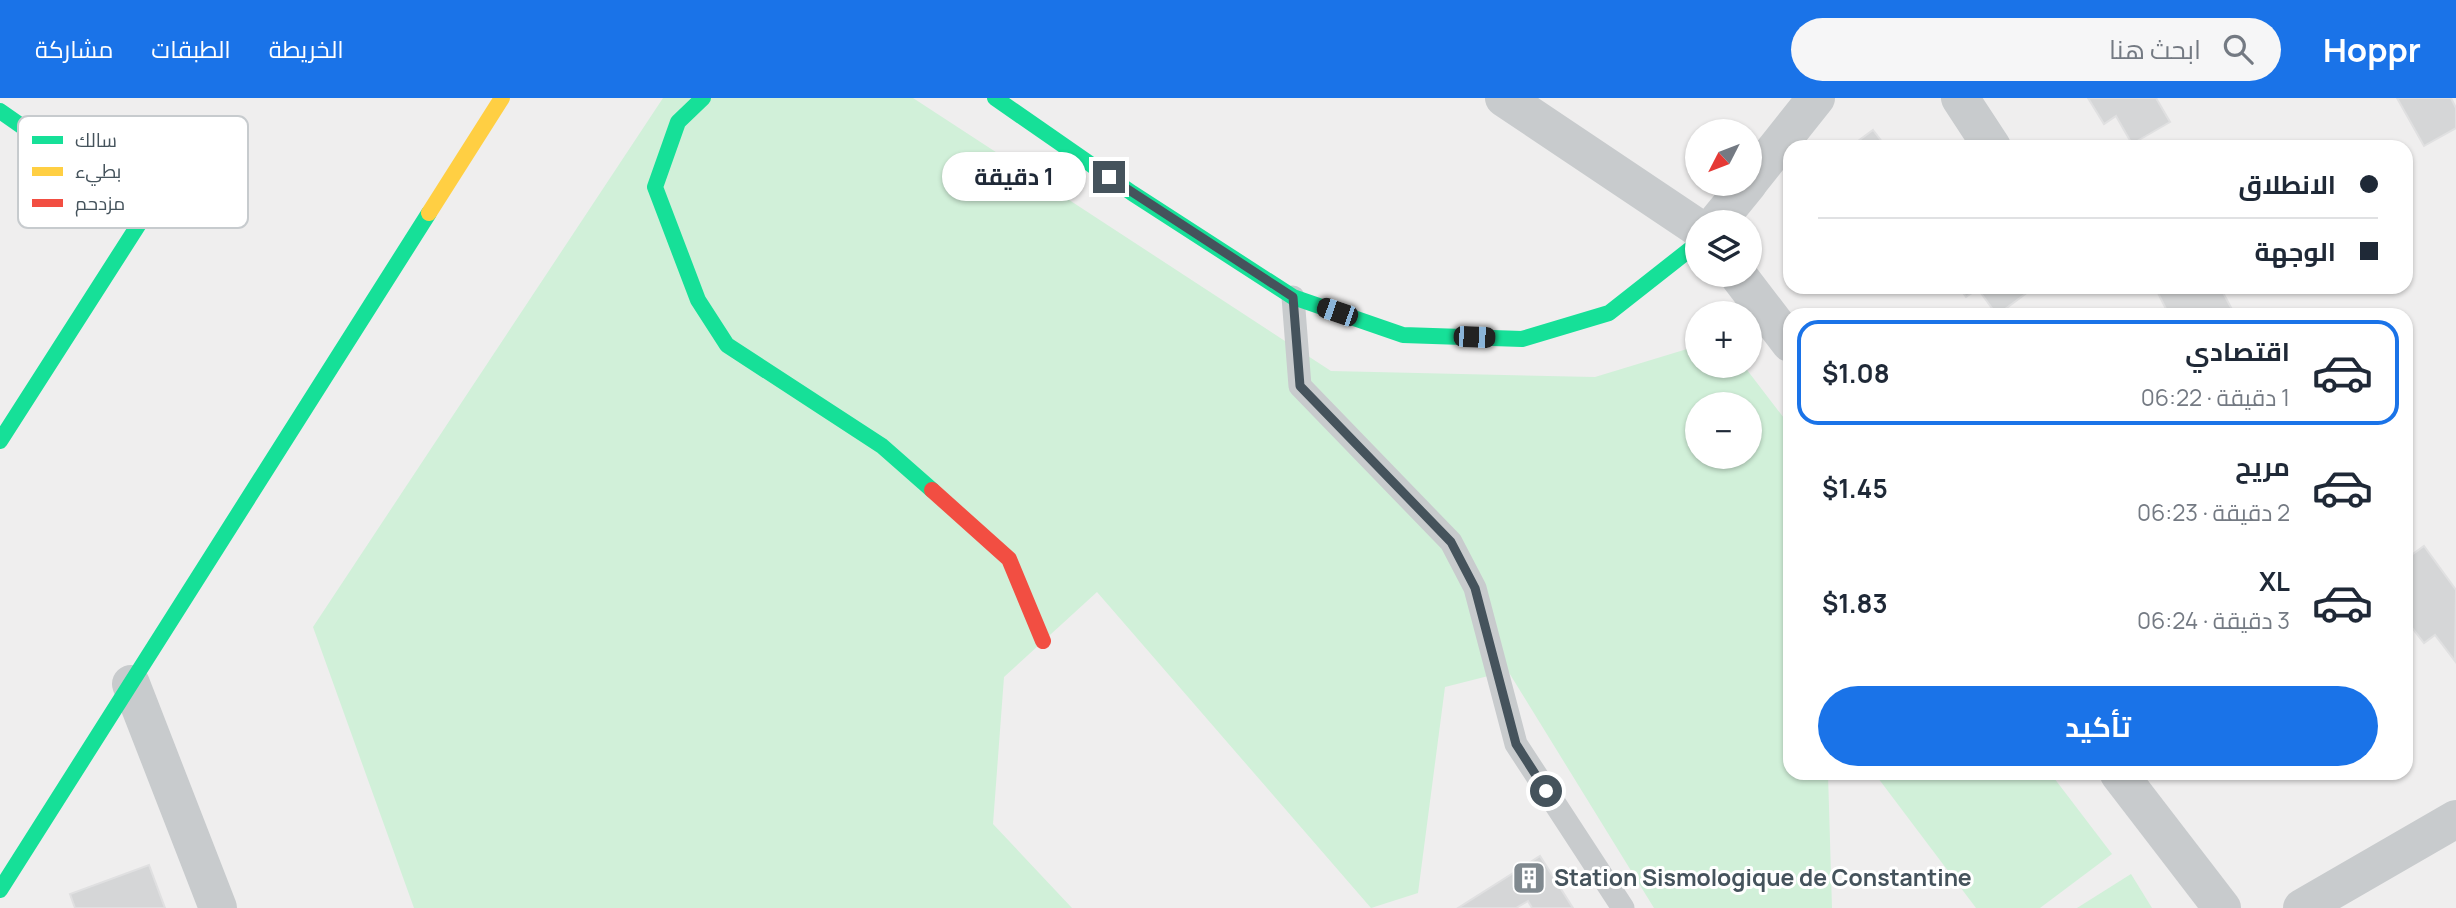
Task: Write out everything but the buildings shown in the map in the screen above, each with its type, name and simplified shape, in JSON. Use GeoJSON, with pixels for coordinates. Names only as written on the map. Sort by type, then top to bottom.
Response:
{"type":"FeatureCollection","features":[{"type":"Feature","properties":{"kind":"street"},"geometry":{"type":"LineString","coordinates":[[0,891],[502,98]]}},
{"type":"Feature","properties":{"kind":"street"},"geometry":{"type":"LineString","coordinates":[[703,98],[678,121],[655,187],[698,300],[727,345],[882,446],[1009,559],[1043,641]]}},
{"type":"Feature","properties":{"kind":"street"},"geometry":{"type":"LineString","coordinates":[[995,98],[1132,193],[1293,297],[1403,335],[1522,339],[1609,313],[1685,253]]}},
{"type":"Feature","properties":{"kind":"street"},"geometry":{"type":"LineString","coordinates":[[1504,98],[1685,219]]}},
{"type":"Feature","properties":{"kind":"street"},"geometry":{"type":"LineString","coordinates":[[1762,167],[1816,98]]}},
{"type":"Feature","properties":{"kind":"street"},"geometry":{"type":"LineString","coordinates":[[1960,98],[1987,140]]}},
{"type":"Feature","properties":{"kind":"street"},"geometry":{"type":"LineString","coordinates":[[0,111],[18,124]]}},
{"type":"Feature","properties":{"kind":"street"},"geometry":{"type":"LineString","coordinates":[[1727,210],[1738,196]]}},
{"type":"Feature","properties":{"kind":"street"},"geometry":{"type":"LineString","coordinates":[[0,442],[136,228]]}},
{"type":"Feature","properties":{"kind":"street"},"geometry":{"type":"LineString","coordinates":[[1747,287],[1783,334]]}},
{"type":"Feature","properties":{"kind":"street"},"geometry":{"type":"LineString","coordinates":[[131,684],[218,908]]}},
{"type":"Feature","properties":{"kind":"street"},"geometry":{"type":"LineString","coordinates":[[2124,780],[2222,908]]}},
{"type":"Feature","properties":{"kind":"street"},"geometry":{"type":"LineString","coordinates":[[2302,908],[2456,819]]}},
{"type":"Feature","properties":{"kind":"lane"},"geometry":{"type":"LineString","coordinates":[[1293,297],[1300,386],[1451,542],[1475,588],[1516,744],[1623,908]]}},
{"type":"Feature","properties":{"kind":"green space"},"geometry":{"type":"Polygon","coordinates":[[[663,98],[913,98],[1331,371],[1595,377],[1685,350],[1685,378],[1753,378],[1783,417],[1783,780],[1828,780],[1832,908],[1654,908],[1508,671],[1445,687],[1418,893],[1371,908],[1097,592],[1004,677],[993,824],[1072,908],[414,908],[313,627],[663,98]]]}},
{"type":"Feature","properties":{"kind":"green space"},"geometry":{"type":"Polygon","coordinates":[[[1880,780],[2056,780],[2112,854],[2040,908],[1976,908],[1880,780]]]}},
{"type":"Feature","properties":{"kind":"green space"},"geometry":{"type":"Polygon","coordinates":[[[2131,874],[2152,908],[2077,908],[2131,874]]]}},
{"type":"Feature","properties":{"kind":"traffic: fast"},"geometry":{"type":"LineString","coordinates":[[703,98],[678,122],[655,187],[698,300],[727,345],[882,446],[932,490]]}},
{"type":"Feature","properties":{"kind":"traffic: fast"},"geometry":{"type":"LineString","coordinates":[[995,98],[1132,193],[1293,297],[1403,335],[1522,339],[1609,313],[1685,253]]}},
{"type":"Feature","properties":{"kind":"traffic: fast"},"geometry":{"type":"LineString","coordinates":[[0,111],[18,124]]}},
{"type":"Feature","properties":{"kind":"traffic: fast"},"geometry":{"type":"LineString","coordinates":[[0,890],[429,213]]}},
{"type":"Feature","properties":{"kind":"traffic: fast"},"geometry":{"type":"LineString","coordinates":[[0,441],[136,228]]}},
{"type":"Feature","properties":{"kind":"traffic: slow"},"geometry":{"type":"LineString","coordinates":[[429,213],[502,98]]}},
{"type":"Feature","properties":{"kind":"traffic: jam"},"geometry":{"type":"LineString","coordinates":[[932,490],[1009,559],[1043,641]]}},
{"type":"Feature","properties":{"kind":"place","name":"Station Sismologique de Constantine"},"geometry":{"type":"Point","coordinates":[1529,878]}},
{"type":"Feature","properties":{"kind":"route"},"geometry":{"type":"LineString","coordinates":[[1109,177],[1293,297],[1300,386],[1451,542],[1475,588],[1516,744],[1546,791]]}}]}
